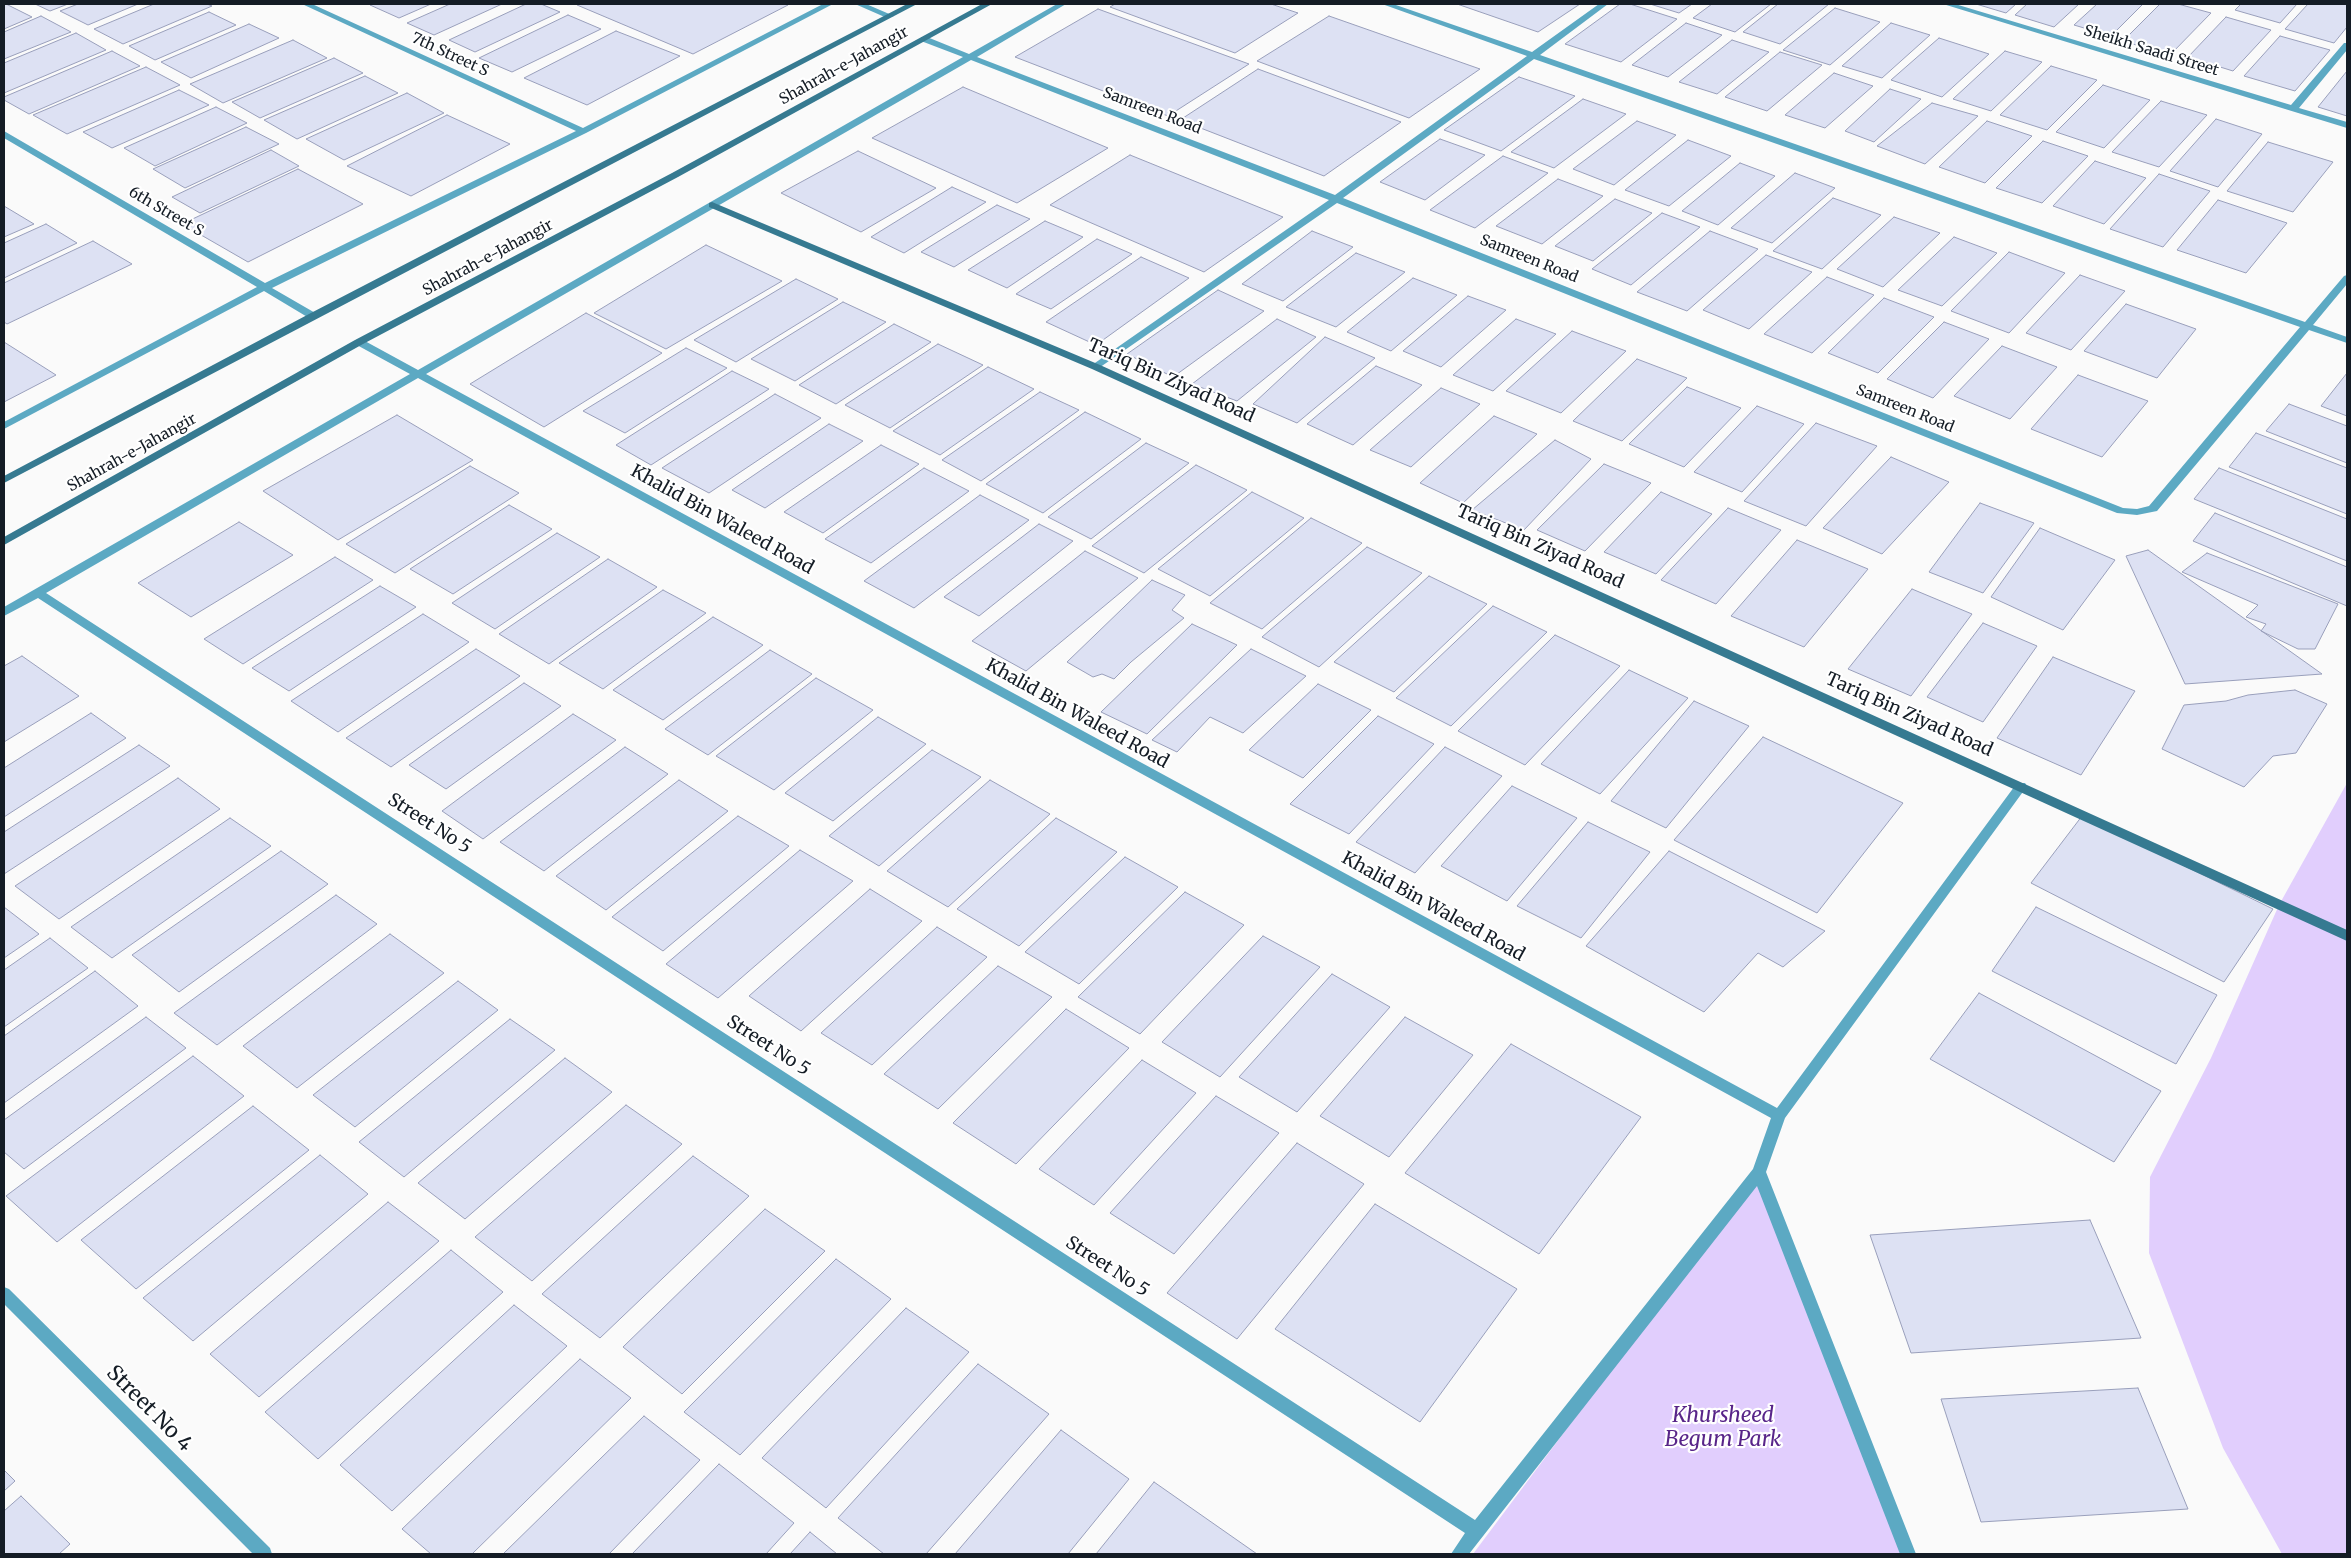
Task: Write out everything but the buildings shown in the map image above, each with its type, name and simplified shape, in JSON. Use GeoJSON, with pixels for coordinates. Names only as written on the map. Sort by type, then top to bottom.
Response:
{"type":"FeatureCollection","features":[{"type":"Feature","properties":{"kind":"main road","name":"Shahrah-e-Jahangir"},"geometry":{"type":"LineString","coordinates":[[4,480],[313,316],[913,4]]}},
{"type":"Feature","properties":{"kind":"main road","name":"Shahrah-e-Jahangir"},"geometry":{"type":"LineString","coordinates":[[4,542],[359,342],[675,176],[988,4]]}},
{"type":"Feature","properties":{"kind":"main road","name":"Tariq Bin Ziyad Road"},"geometry":{"type":"LineString","coordinates":[[712,205],[1096,367],[2021,786],[2347,936]]}},
{"type":"Feature","properties":{"kind":"street","name":"7th Street S"},"geometry":{"type":"LineString","coordinates":[[306,4],[583,131]]}},
{"type":"Feature","properties":{"kind":"street"},"geometry":{"type":"LineString","coordinates":[[4,426],[265,288],[583,131],[829,4]]}},
{"type":"Feature","properties":{"kind":"street"},"geometry":{"type":"LineString","coordinates":[[859,4],[890,16]]}},
{"type":"Feature","properties":{"kind":"street"},"geometry":{"type":"LineString","coordinates":[[4,612],[968,56],[1062,4]]}},
{"type":"Feature","properties":{"kind":"street"},"geometry":{"type":"LineString","coordinates":[[1386,4],[2347,340]]}},
{"type":"Feature","properties":{"kind":"street"},"geometry":{"type":"LineString","coordinates":[[1096,367],[1336,199],[1604,4]]}},
{"type":"Feature","properties":{"kind":"street","name":"Sheikh Saadi Street"},"geometry":{"type":"LineString","coordinates":[[1947,4],[2347,125]]}},
{"type":"Feature","properties":{"kind":"street","name":"Samreen Road"},"geometry":{"type":"LineString","coordinates":[[924,39],[1336,199],[2121,511],[2137,512],[2153,509],[2308,326]]}},
{"type":"Feature","properties":{"kind":"street"},"geometry":{"type":"LineString","coordinates":[[2293,109],[2347,45]]}},
{"type":"Feature","properties":{"kind":"street","name":"6th Street S"},"geometry":{"type":"LineString","coordinates":[[4,134],[313,316]]}},
{"type":"Feature","properties":{"kind":"street"},"geometry":{"type":"LineString","coordinates":[[2308,326],[2347,278]]}},
{"type":"Feature","properties":{"kind":"street","name":"Khalid Bin Waleed Road"},"geometry":{"type":"LineString","coordinates":[[359,342],[1779,1116]]}},
{"type":"Feature","properties":{"kind":"street","name":"Street No 5"},"geometry":{"type":"LineString","coordinates":[[39,592],[1476,1530]]}},
{"type":"Feature","properties":{"kind":"street"},"geometry":{"type":"LineString","coordinates":[[1459,1554],[1759,1172],[1779,1116],[2021,786]]}},
{"type":"Feature","properties":{"kind":"street"},"geometry":{"type":"LineString","coordinates":[[1759,1172],[1908,1554]]}},
{"type":"Feature","properties":{"kind":"street","name":"Street No 4"},"geometry":{"type":"LineString","coordinates":[[4,1294],[264,1554]]}},
{"type":"Feature","properties":{"kind":"green space"},"geometry":{"type":"Polygon","coordinates":[[[2347,783],[2347,1554],[2282,1554],[2223,1448],[2149,1253],[2150,1177],[2211,1058],[2279,905],[2347,783]]]}},
{"type":"Feature","properties":{"kind":"green space","name":"Khursheed Begum Park"},"geometry":{"type":"Polygon","coordinates":[[[1759,1172],[1908,1554],[1473,1554],[1759,1172]]]}}]}
